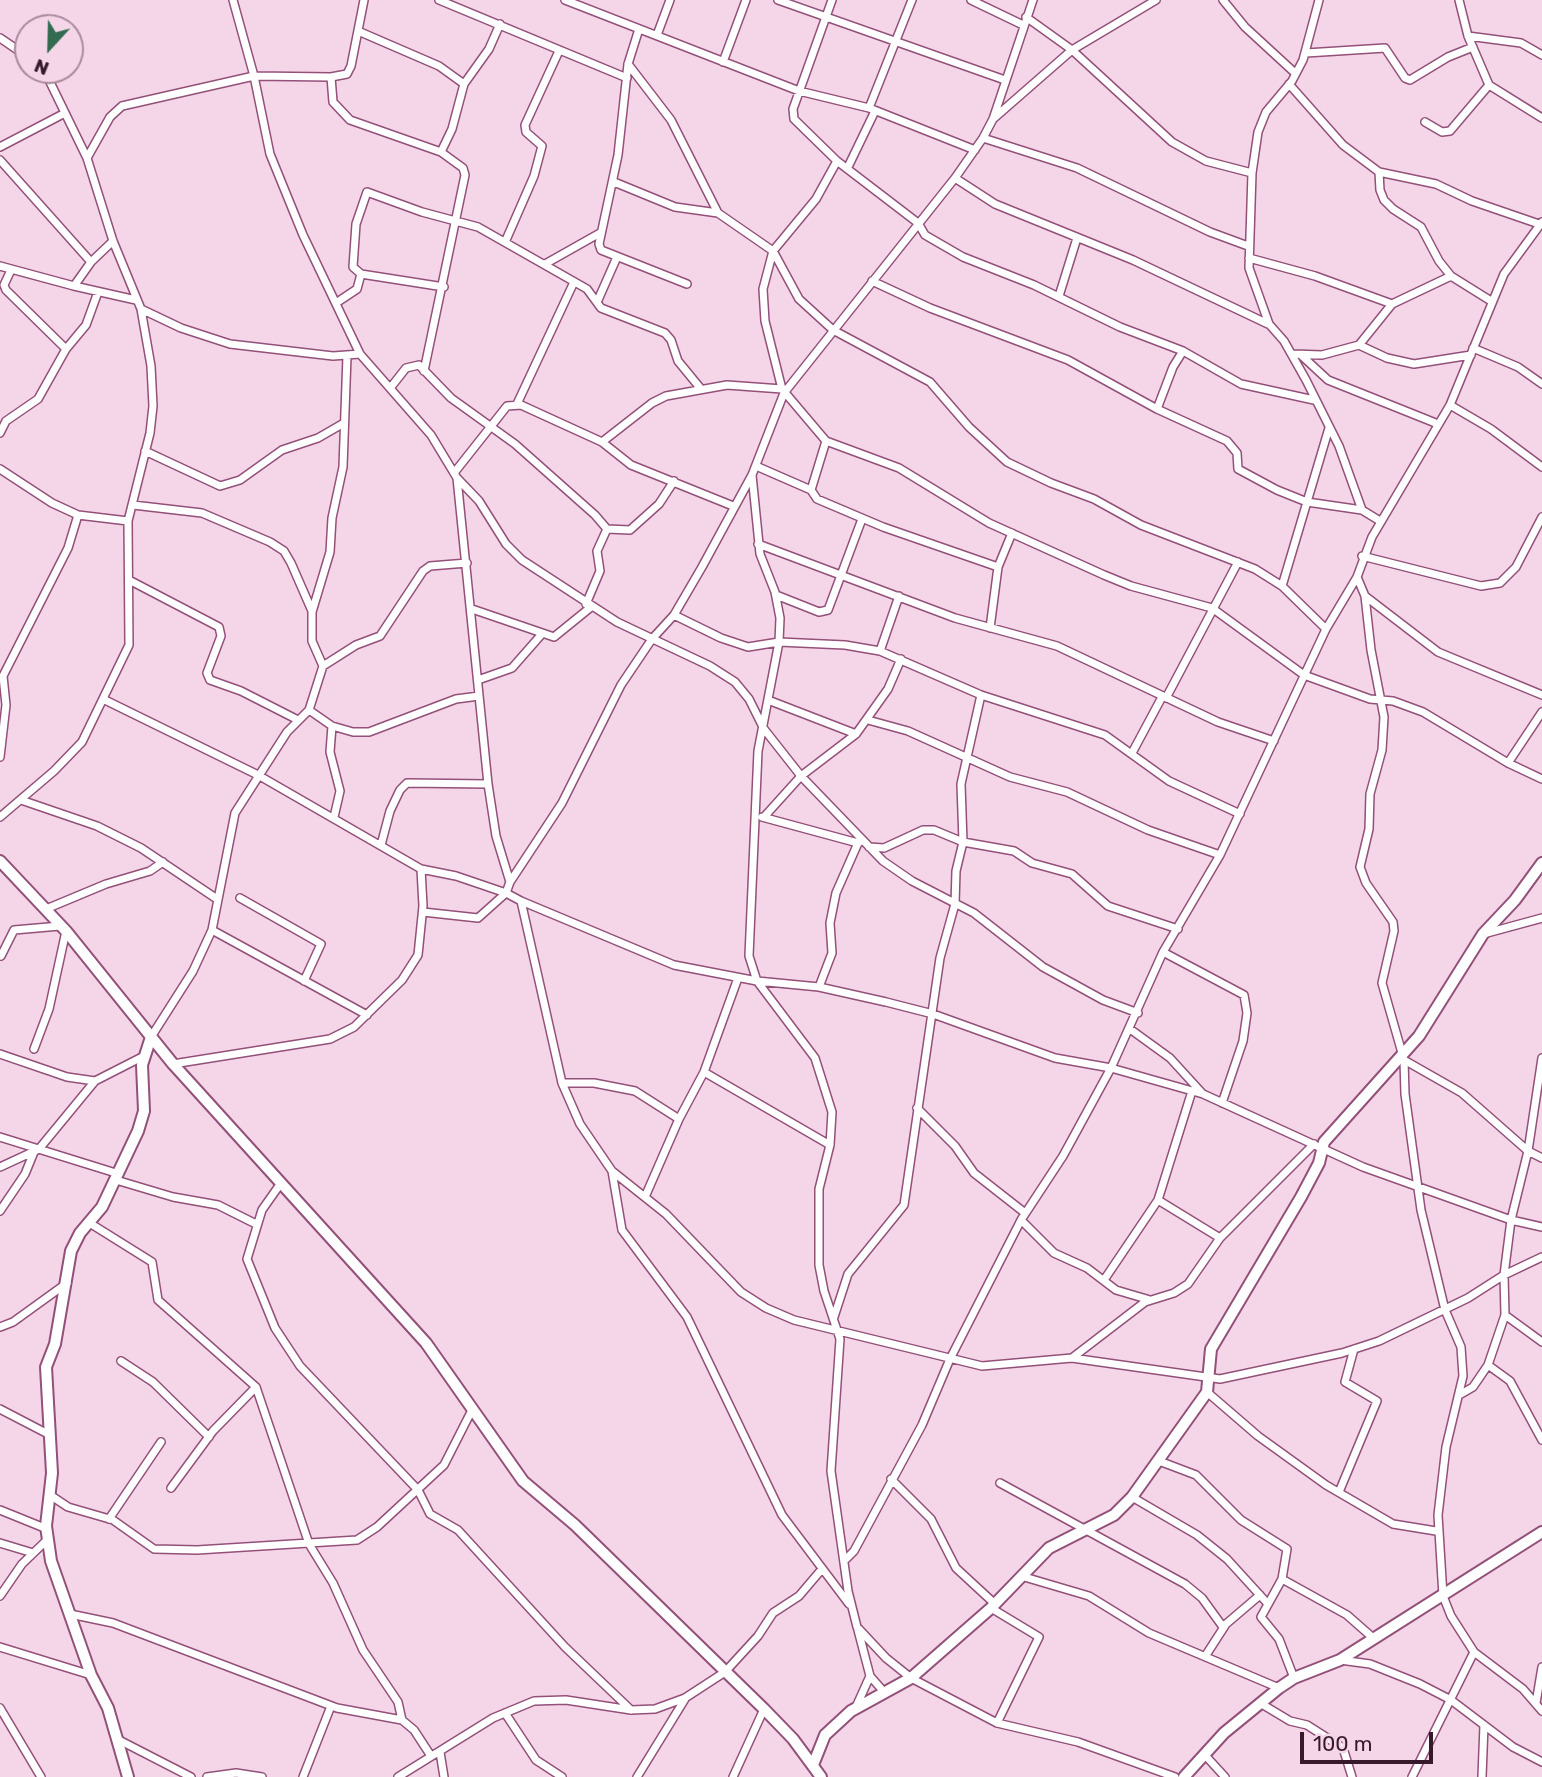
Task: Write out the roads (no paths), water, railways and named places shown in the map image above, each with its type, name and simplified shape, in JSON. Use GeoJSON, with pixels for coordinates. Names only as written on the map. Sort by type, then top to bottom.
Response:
{"type":"FeatureCollection","features":[{"type":"Feature","properties":{"kind":"street"},"geometry":{"type":"LineString","coordinates":[[233,0],[254,76],[270,155],[360,354],[431,435],[455,476],[479,501],[494,528],[522,560],[589,605],[710,666],[735,682],[749,699],[764,729],[801,776],[834,807],[862,844],[912,881],[1000,931],[1043,967],[1103,1000],[1138,1013]]}},
{"type":"Feature","properties":{"kind":"street"},"geometry":{"type":"LineString","coordinates":[[87,158],[110,117],[122,106],[254,76],[331,78],[347,74],[364,0]]}},
{"type":"Feature","properties":{"kind":"street"},"geometry":{"type":"LineString","coordinates":[[439,0],[462,4],[559,51],[627,78]]}},
{"type":"Feature","properties":{"kind":"street"},"geometry":{"type":"LineString","coordinates":[[565,0],[799,92],[872,110],[975,150]]}},
{"type":"Feature","properties":{"kind":"street"},"geometry":{"type":"LineString","coordinates":[[588,9],[592,0]]}},
{"type":"Feature","properties":{"kind":"street"},"geometry":{"type":"LineString","coordinates":[[657,36],[670,0]]}},
{"type":"Feature","properties":{"kind":"street"},"geometry":{"type":"LineString","coordinates":[[723,61],[746,0]]}},
{"type":"Feature","properties":{"kind":"street"},"geometry":{"type":"LineString","coordinates":[[778,0],[824,19],[1005,80]]}},
{"type":"Feature","properties":{"kind":"street"},"geometry":{"type":"LineString","coordinates":[[832,0],[799,92],[794,119],[837,161],[918,223],[925,235],[963,257],[1059,296],[1120,327],[1183,351],[1241,384],[1314,400]]}},
{"type":"Feature","properties":{"kind":"street"},"geometry":{"type":"LineString","coordinates":[[848,167],[872,110],[894,41],[912,0]]}},
{"type":"Feature","properties":{"kind":"street"},"geometry":{"type":"LineString","coordinates":[[971,0],[1025,21],[1072,50],[1172,142],[1206,161],[1252,173]]}},
{"type":"Feature","properties":{"kind":"street"},"geometry":{"type":"LineString","coordinates":[[423,912],[478,918],[506,893],[510,882],[562,803],[621,685],[652,639],[674,615],[752,475],[783,391],[955,178],[983,138],[993,119],[1033,0]]}},
{"type":"Feature","properties":{"kind":"street"},"geometry":{"type":"LineString","coordinates":[[993,119],[1072,50],[1156,0]]}},
{"type":"Feature","properties":{"kind":"street"},"geometry":{"type":"LineString","coordinates":[[1223,0],[1245,27],[1295,73]]}},
{"type":"Feature","properties":{"kind":"street"},"geometry":{"type":"LineString","coordinates":[[1319,0],[1306,53],[1289,84],[1261,122],[1252,173],[1248,246],[1258,298],[1269,324],[1297,355],[1328,380],[1438,424]]}},
{"type":"Feature","properties":{"kind":"street"},"geometry":{"type":"LineString","coordinates":[[1459,0],[1468,36],[1489,85],[1542,118]]}},
{"type":"Feature","properties":{"kind":"street"},"geometry":{"type":"LineString","coordinates":[[440,152],[452,129],[464,84],[488,49],[500,24]]}},
{"type":"Feature","properties":{"kind":"street"},"geometry":{"type":"LineString","coordinates":[[639,29],[628,64],[614,181],[600,233],[601,250],[687,284]]}},
{"type":"Feature","properties":{"kind":"street"},"geometry":{"type":"LineString","coordinates":[[358,30],[439,66],[464,84]]}},
{"type":"Feature","properties":{"kind":"street"},"geometry":{"type":"LineString","coordinates":[[1468,36],[1521,43],[1542,55]]}},
{"type":"Feature","properties":{"kind":"street"},"geometry":{"type":"LineString","coordinates":[[1306,53],[1385,48],[1405,78],[1410,80],[1448,57],[1473,47]]}},
{"type":"Feature","properties":{"kind":"street"},"geometry":{"type":"LineString","coordinates":[[506,240],[534,176],[542,146],[526,132],[525,125],[559,51]]}},
{"type":"Feature","properties":{"kind":"street"},"geometry":{"type":"LineString","coordinates":[[628,64],[653,92],[671,120],[718,214]]}},
{"type":"Feature","properties":{"kind":"street"},"geometry":{"type":"LineString","coordinates":[[331,78],[333,102],[350,120],[440,152],[463,168],[465,175],[444,287],[424,371]]}},
{"type":"Feature","properties":{"kind":"street"},"geometry":{"type":"LineString","coordinates":[[0,817],[82,742],[129,645],[128,521],[153,406],[151,366],[141,309],[113,241],[87,158],[49,84]]}},
{"type":"Feature","properties":{"kind":"street"},"geometry":{"type":"LineString","coordinates":[[846,1559],[854,1551],[922,1425],[950,1359],[1023,1217],[1063,1156],[1111,1068],[1138,1013],[1163,952],[1220,855],[1326,629],[1357,577],[1362,556],[1450,405],[1504,274],[1541,223],[1472,201],[1436,184],[1379,172],[1343,145],[1289,84]]}},
{"type":"Feature","properties":{"kind":"street"},"geometry":{"type":"LineString","coordinates":[[1425,122],[1442,132],[1450,131],[1489,85]]}},
{"type":"Feature","properties":{"kind":"street"},"geometry":{"type":"LineString","coordinates":[[0,147],[65,113]]}},
{"type":"Feature","properties":{"kind":"street"},"geometry":{"type":"LineString","coordinates":[[983,138],[1094,176],[1178,217],[1248,246]]}},
{"type":"Feature","properties":{"kind":"street"},"geometry":{"type":"LineString","coordinates":[[0,160],[91,262]]}},
{"type":"Feature","properties":{"kind":"street"},"geometry":{"type":"LineString","coordinates":[[837,161],[810,207],[773,251],[764,289],[763,307],[783,391],[826,441],[899,468],[965,510],[1131,586],[1212,608],[1304,676],[1423,712],[1508,763],[1542,779]]}},
{"type":"Feature","properties":{"kind":"street"},"geometry":{"type":"LineString","coordinates":[[1379,172],[1380,190],[1384,200],[1421,227],[1439,261],[1451,276],[1491,301]]}},
{"type":"Feature","properties":{"kind":"street"},"geometry":{"type":"LineString","coordinates":[[955,178],[995,204],[1133,260],[1269,324]]}},
{"type":"Feature","properties":{"kind":"street"},"geometry":{"type":"LineString","coordinates":[[614,181],[675,206],[718,214],[773,251],[799,299],[833,330],[930,382],[968,427],[995,452],[1019,469],[1094,499],[1141,525],[1238,562],[1282,586],[1326,629]]}},
{"type":"Feature","properties":{"kind":"street"},"geometry":{"type":"LineString","coordinates":[[444,287],[361,274],[353,267],[356,224],[367,192],[422,212],[456,220],[506,240],[573,282],[598,300],[601,308],[665,333],[671,340],[678,361],[701,389]]}},
{"type":"Feature","properties":{"kind":"street"},"geometry":{"type":"LineString","coordinates":[[545,264],[600,233]]}},
{"type":"Feature","properties":{"kind":"street"},"geometry":{"type":"LineString","coordinates":[[1059,296],[1077,238]]}},
{"type":"Feature","properties":{"kind":"street"},"geometry":{"type":"LineString","coordinates":[[74,286],[91,262],[113,241]]}},
{"type":"Feature","properties":{"kind":"street"},"geometry":{"type":"LineString","coordinates":[[598,300],[617,257]]}},
{"type":"Feature","properties":{"kind":"street"},"geometry":{"type":"LineString","coordinates":[[1249,258],[1315,276],[1392,304]]}},
{"type":"Feature","properties":{"kind":"street"},"geometry":{"type":"LineString","coordinates":[[0,266],[136,300]]}},
{"type":"Feature","properties":{"kind":"street"},"geometry":{"type":"LineString","coordinates":[[11,270],[4,285],[6,290],[66,349]]}},
{"type":"Feature","properties":{"kind":"street"},"geometry":{"type":"LineString","coordinates":[[336,303],[357,289],[361,274]]}},
{"type":"Feature","properties":{"kind":"street"},"geometry":{"type":"LineString","coordinates":[[1297,355],[1333,353],[1359,345],[1392,304],[1451,276]]}},
{"type":"Feature","properties":{"kind":"street"},"geometry":{"type":"LineString","coordinates":[[872,281],[930,308],[1068,360],[1157,409],[1227,441],[1237,453],[1238,469],[1307,502],[1362,510],[1380,521]]}},
{"type":"Feature","properties":{"kind":"street"},"geometry":{"type":"LineString","coordinates":[[517,404],[573,282]]}},
{"type":"Feature","properties":{"kind":"street"},"geometry":{"type":"LineString","coordinates":[[0,433],[6,421],[38,399],[66,349],[86,325],[98,292]]}},
{"type":"Feature","properties":{"kind":"street"},"geometry":{"type":"LineString","coordinates":[[141,309],[181,328],[230,344],[347,356],[360,354]]}},
{"type":"Feature","properties":{"kind":"street"},"geometry":{"type":"LineString","coordinates":[[1359,345],[1387,358],[1414,364],[1472,352],[1518,366],[1542,384]]}},
{"type":"Feature","properties":{"kind":"street"},"geometry":{"type":"LineString","coordinates":[[1157,409],[1173,368],[1183,351]]}},
{"type":"Feature","properties":{"kind":"street"},"geometry":{"type":"LineString","coordinates":[[1297,355],[1362,510]]}},
{"type":"Feature","properties":{"kind":"street"},"geometry":{"type":"LineString","coordinates":[[323,666],[312,641],[312,612],[330,552],[332,518],[343,467],[347,356]]}},
{"type":"Feature","properties":{"kind":"street"},"geometry":{"type":"LineString","coordinates":[[391,387],[406,368],[419,365],[451,398],[492,426],[595,514],[607,529],[629,530],[659,503],[674,481]]}},
{"type":"Feature","properties":{"kind":"street"},"geometry":{"type":"LineString","coordinates":[[602,442],[652,403],[701,389],[740,384],[783,391]]}},
{"type":"Feature","properties":{"kind":"street"},"geometry":{"type":"LineString","coordinates":[[510,882],[496,836],[488,784],[472,609],[455,476],[507,406],[517,404],[602,442],[631,465],[733,506]]}},
{"type":"Feature","properties":{"kind":"street"},"geometry":{"type":"LineString","coordinates":[[1450,405],[1490,429],[1542,467]]}},
{"type":"Feature","properties":{"kind":"street"},"geometry":{"type":"LineString","coordinates":[[145,451],[220,486],[240,480],[282,450],[318,438],[344,423]]}},
{"type":"Feature","properties":{"kind":"street"},"geometry":{"type":"LineString","coordinates":[[1282,586],[1329,428]]}},
{"type":"Feature","properties":{"kind":"street"},"geometry":{"type":"LineString","coordinates":[[811,491],[826,441]]}},
{"type":"Feature","properties":{"kind":"street"},"geometry":{"type":"LineString","coordinates":[[756,466],[811,491],[817,499],[862,519],[953,554],[998,567]]}},
{"type":"Feature","properties":{"kind":"street"},"geometry":{"type":"LineString","coordinates":[[0,469],[52,503],[78,515],[128,521]]}},
{"type":"Feature","properties":{"kind":"street"},"geometry":{"type":"LineString","coordinates":[[752,475],[758,544],[776,595],[779,642],[758,751],[760,818],[749,930],[750,956],[757,981],[816,1058],[832,1112],[830,1145],[819,1189],[820,1265],[824,1291],[834,1318],[840,1347],[831,1471],[846,1559],[851,1608],[870,1676],[884,1692]]}},
{"type":"Feature","properties":{"kind":"street"},"geometry":{"type":"LineString","coordinates":[[133,505],[202,513],[270,542],[284,551],[292,563],[312,612]]}},
{"type":"Feature","properties":{"kind":"street"},"geometry":{"type":"LineString","coordinates":[[0,757],[6,705],[3,676],[68,548],[78,515]]}},
{"type":"Feature","properties":{"kind":"street"},"geometry":{"type":"LineString","coordinates":[[1362,556],[1481,586],[1500,583],[1520,560],[1542,517]]}},
{"type":"Feature","properties":{"kind":"street"},"geometry":{"type":"LineString","coordinates":[[776,595],[824,613],[862,519]]}},
{"type":"Feature","properties":{"kind":"street"},"geometry":{"type":"LineString","coordinates":[[472,609],[541,635],[554,637],[565,631],[589,605],[602,565],[597,551],[607,529]]}},
{"type":"Feature","properties":{"kind":"street"},"geometry":{"type":"LineString","coordinates":[[990,628],[998,567],[1012,533]]}},
{"type":"Feature","properties":{"kind":"street"},"geometry":{"type":"LineString","coordinates":[[758,544],[990,628],[1057,646],[1218,722],[1274,741]]}},
{"type":"Feature","properties":{"kind":"street"},"geometry":{"type":"LineString","coordinates":[[1132,753],[1238,562]]}},
{"type":"Feature","properties":{"kind":"street"},"geometry":{"type":"LineString","coordinates":[[128,1777],[108,1709],[91,1675],[51,1561],[47,1534],[52,1473],[46,1367],[55,1344],[71,1251],[88,1222],[103,1207],[144,1111],[144,1056],[152,1037],[193,971],[212,930],[231,823],[258,775],[309,709],[323,666],[356,645],[380,636],[430,566],[467,563]]}},
{"type":"Feature","properties":{"kind":"street"},"geometry":{"type":"LineString","coordinates":[[1357,577],[1366,596],[1384,717],[1382,750],[1370,793],[1369,829],[1360,867],[1366,883],[1393,922],[1394,931],[1382,983],[1403,1056],[1405,1094],[1418,1186],[1446,1310],[1461,1347],[1464,1376],[1446,1447],[1436,1531],[1443,1596],[1451,1616],[1474,1652],[1512,1680],[1542,1711]]}},
{"type":"Feature","properties":{"kind":"street"},"geometry":{"type":"LineString","coordinates":[[129,580],[219,626],[221,636],[207,673],[210,680],[241,691],[298,720]]}},
{"type":"Feature","properties":{"kind":"street"},"geometry":{"type":"LineString","coordinates":[[880,652],[899,596]]}},
{"type":"Feature","properties":{"kind":"street"},"geometry":{"type":"LineString","coordinates":[[1366,596],[1438,652],[1542,695]]}},
{"type":"Feature","properties":{"kind":"street"},"geometry":{"type":"LineString","coordinates":[[674,615],[721,638],[748,647],[779,642],[845,645],[901,659],[981,695],[1105,735],[1169,780],[1240,814]]}},
{"type":"Feature","properties":{"kind":"street"},"geometry":{"type":"LineString","coordinates":[[478,680],[512,667],[541,635]]}},
{"type":"Feature","properties":{"kind":"street"},"geometry":{"type":"LineString","coordinates":[[760,818],[801,776],[845,746],[856,734],[888,689],[901,659]]}},
{"type":"Feature","properties":{"kind":"street"},"geometry":{"type":"LineString","coordinates":[[834,1318],[848,1274],[904,1205],[942,946],[955,904],[957,871],[963,842],[960,798],[966,758],[981,695]]}},
{"type":"Feature","properties":{"kind":"street"},"geometry":{"type":"LineString","coordinates":[[309,709],[332,726],[353,732],[369,732],[456,699],[479,696]]}},
{"type":"Feature","properties":{"kind":"street"},"geometry":{"type":"LineString","coordinates":[[104,700],[258,775],[421,869],[456,876],[506,893],[674,965],[738,978],[819,988],[933,1014],[1055,1058],[1111,1068],[1203,1094],[1318,1147],[1511,1220],[1542,1227]]}},
{"type":"Feature","properties":{"kind":"street"},"geometry":{"type":"LineString","coordinates":[[768,701],[856,734]]}},
{"type":"Feature","properties":{"kind":"street"},"geometry":{"type":"LineString","coordinates":[[1508,763],[1542,712]]}},
{"type":"Feature","properties":{"kind":"street"},"geometry":{"type":"LineString","coordinates":[[868,720],[908,730],[1010,777],[1091,801],[1149,830],[1220,855]]}},
{"type":"Feature","properties":{"kind":"street"},"geometry":{"type":"LineString","coordinates":[[332,726],[330,752],[340,790],[334,817]]}},
{"type":"Feature","properties":{"kind":"street"},"geometry":{"type":"LineString","coordinates":[[381,845],[390,811],[400,790],[407,783],[488,784]]}},
{"type":"Feature","properties":{"kind":"street"},"geometry":{"type":"LineString","coordinates":[[21,800],[97,826],[163,862],[217,899]]}},
{"type":"Feature","properties":{"kind":"street"},"geometry":{"type":"LineString","coordinates":[[760,818],[884,848],[923,830],[934,831],[963,842],[1014,851],[1032,863],[1072,874],[1108,906],[1178,929]]}},
{"type":"Feature","properties":{"kind":"street"},"geometry":{"type":"LineString","coordinates":[[819,988],[832,953],[830,923],[836,893],[862,844]]}},
{"type":"Feature","properties":{"kind":"street"},"geometry":{"type":"LineString","coordinates":[[0,861],[63,928],[173,1065],[426,1343],[523,1481],[575,1525],[764,1709],[821,1777]]}},
{"type":"Feature","properties":{"kind":"street"},"geometry":{"type":"LineString","coordinates":[[46,909],[106,884],[150,871],[163,862]]}},
{"type":"Feature","properties":{"kind":"street"},"geometry":{"type":"LineString","coordinates":[[1072,1358],[1151,1300],[1174,1293],[1188,1284],[1220,1238],[1318,1147],[1403,1056],[1483,934],[1515,900],[1542,863]]}},
{"type":"Feature","properties":{"kind":"street"},"geometry":{"type":"LineString","coordinates":[[173,1065],[330,1039],[354,1027],[414,964],[423,912],[421,869]]}},
{"type":"Feature","properties":{"kind":"street"},"geometry":{"type":"LineString","coordinates":[[240,898],[321,944],[303,981]]}},
{"type":"Feature","properties":{"kind":"street"},"geometry":{"type":"LineString","coordinates":[[521,901],[562,1083],[580,1124],[612,1171],[688,1234],[718,1270],[741,1292],[794,1320],[982,1366],[1072,1358],[1209,1379],[1354,1349],[1446,1310],[1504,1275],[1542,1257]]}},
{"type":"Feature","properties":{"kind":"street"},"geometry":{"type":"LineString","coordinates":[[1483,934],[1542,919]]}},
{"type":"Feature","properties":{"kind":"street"},"geometry":{"type":"LineString","coordinates":[[1,956],[14,930],[63,928]]}},
{"type":"Feature","properties":{"kind":"street"},"geometry":{"type":"LineString","coordinates":[[34,1049],[49,1009],[63,928]]}},
{"type":"Feature","properties":{"kind":"street"},"geometry":{"type":"LineString","coordinates":[[212,930],[367,1015]]}},
{"type":"Feature","properties":{"kind":"street"},"geometry":{"type":"LineString","coordinates":[[1163,952],[1244,995],[1247,1013],[1243,1041],[1222,1103]]}},
{"type":"Feature","properties":{"kind":"street"},"geometry":{"type":"LineString","coordinates":[[645,1196],[679,1119],[704,1072],[738,978]]}},
{"type":"Feature","properties":{"kind":"street"},"geometry":{"type":"LineString","coordinates":[[1130,1029],[1170,1058],[1203,1094]]}},
{"type":"Feature","properties":{"kind":"street"},"geometry":{"type":"LineString","coordinates":[[0,1054],[67,1077],[95,1081]]}},
{"type":"Feature","properties":{"kind":"street"},"geometry":{"type":"LineString","coordinates":[[0,1211],[25,1174],[36,1151],[95,1081],[144,1056]]}},
{"type":"Feature","properties":{"kind":"street"},"geometry":{"type":"LineString","coordinates":[[1403,1056],[1462,1093],[1528,1151],[1542,1157]]}},
{"type":"Feature","properties":{"kind":"street"},"geometry":{"type":"LineString","coordinates":[[1461,1395],[1473,1387],[1488,1365],[1505,1315],[1504,1275],[1511,1220],[1528,1151],[1542,1058]]}},
{"type":"Feature","properties":{"kind":"street"},"geometry":{"type":"LineString","coordinates":[[704,1072],[830,1145]]}},
{"type":"Feature","properties":{"kind":"street"},"geometry":{"type":"LineString","coordinates":[[562,1083],[594,1083],[627,1089],[646,1097],[679,1119]]}},
{"type":"Feature","properties":{"kind":"street"},"geometry":{"type":"LineString","coordinates":[[1104,1280],[1158,1200],[1192,1091]]}},
{"type":"Feature","properties":{"kind":"street"},"geometry":{"type":"LineString","coordinates":[[918,1108],[955,1146],[974,1173],[1023,1217],[1047,1248],[1087,1268],[1116,1290],[1151,1300]]}},
{"type":"Feature","properties":{"kind":"street"},"geometry":{"type":"LineString","coordinates":[[0,1137],[173,1197],[218,1205],[256,1224]]}},
{"type":"Feature","properties":{"kind":"street"},"geometry":{"type":"LineString","coordinates":[[811,1777],[825,1735],[855,1708],[911,1678],[993,1606],[1049,1548],[1114,1515],[1132,1497],[1207,1392],[1211,1349],[1319,1163],[1318,1147]]}},
{"type":"Feature","properties":{"kind":"street"},"geometry":{"type":"LineString","coordinates":[[0,1167],[36,1151]]}},
{"type":"Feature","properties":{"kind":"street"},"geometry":{"type":"LineString","coordinates":[[612,1171],[614,1197],[622,1230],[687,1317],[782,1515],[851,1608]]}},
{"type":"Feature","properties":{"kind":"street"},"geometry":{"type":"LineString","coordinates":[[281,1183],[268,1198],[256,1224],[247,1259],[275,1328],[305,1373],[418,1490],[430,1514],[457,1530],[565,1647],[631,1710]]}},
{"type":"Feature","properties":{"kind":"street"},"geometry":{"type":"LineString","coordinates":[[614,1197],[630,1188]]}},
{"type":"Feature","properties":{"kind":"street"},"geometry":{"type":"LineString","coordinates":[[1158,1200],[1220,1238]]}},
{"type":"Feature","properties":{"kind":"street"},"geometry":{"type":"LineString","coordinates":[[88,1222],[152,1262],[158,1300],[256,1387],[309,1544],[333,1583],[363,1650],[398,1702],[402,1720],[431,1756]]}},
{"type":"Feature","properties":{"kind":"street"},"geometry":{"type":"LineString","coordinates":[[0,1327],[13,1322],[67,1282]]}},
{"type":"Feature","properties":{"kind":"street"},"geometry":{"type":"LineString","coordinates":[[1505,1315],[1542,1342]]}},
{"type":"Feature","properties":{"kind":"street"},"geometry":{"type":"LineString","coordinates":[[1339,1492],[1377,1401],[1345,1382],[1354,1349]]}},
{"type":"Feature","properties":{"kind":"street"},"geometry":{"type":"LineString","coordinates":[[121,1361],[153,1382],[209,1437]]}},
{"type":"Feature","properties":{"kind":"street"},"geometry":{"type":"LineString","coordinates":[[1488,1365],[1510,1381],[1542,1440]]}},
{"type":"Feature","properties":{"kind":"street"},"geometry":{"type":"LineString","coordinates":[[171,1489],[209,1437],[256,1387]]}},
{"type":"Feature","properties":{"kind":"street"},"geometry":{"type":"LineString","coordinates":[[1207,1392],[1300,1468],[1339,1492],[1393,1524],[1436,1531]]}},
{"type":"Feature","properties":{"kind":"street"},"geometry":{"type":"LineString","coordinates":[[0,1409],[48,1434]]}},
{"type":"Feature","properties":{"kind":"street"},"geometry":{"type":"LineString","coordinates":[[50,1495],[68,1507],[109,1519],[143,1544],[162,1550],[357,1540],[367,1535],[444,1465],[472,1410]]}},
{"type":"Feature","properties":{"kind":"street"},"geometry":{"type":"LineString","coordinates":[[109,1519],[161,1442]]}},
{"type":"Feature","properties":{"kind":"street"},"geometry":{"type":"LineString","coordinates":[[1159,1461],[1196,1475],[1241,1520],[1287,1549],[1282,1579],[1261,1617],[1279,1639],[1294,1678]]}},
{"type":"Feature","properties":{"kind":"street"},"geometry":{"type":"LineString","coordinates":[[891,1479],[931,1519],[956,1569],[993,1606],[1039,1637],[997,1723]]}},
{"type":"Feature","properties":{"kind":"street"},"geometry":{"type":"LineString","coordinates":[[1000,1483],[1089,1529],[1185,1584],[1202,1598],[1223,1628]]}},
{"type":"Feature","properties":{"kind":"street"},"geometry":{"type":"LineString","coordinates":[[1132,1497],[1197,1535],[1227,1559],[1268,1604]]}},
{"type":"Feature","properties":{"kind":"street"},"geometry":{"type":"LineString","coordinates":[[0,1510],[47,1534]]}},
{"type":"Feature","properties":{"kind":"street"},"geometry":{"type":"LineString","coordinates":[[1184,1777],[1204,1754],[1279,1688],[1294,1678],[1340,1660],[1372,1637],[1443,1596],[1542,1532]]}},
{"type":"Feature","properties":{"kind":"street"},"geometry":{"type":"LineString","coordinates":[[0,1597],[47,1534]]}},
{"type":"Feature","properties":{"kind":"street"},"geometry":{"type":"LineString","coordinates":[[0,1543],[33,1553]]}},
{"type":"Feature","properties":{"kind":"street"},"geometry":{"type":"LineString","coordinates":[[398,1777],[505,1713],[548,1699],[631,1710],[655,1709],[685,1698],[725,1672],[758,1636],[773,1613],[799,1596],[822,1569]]}},
{"type":"Feature","properties":{"kind":"street"},"geometry":{"type":"LineString","coordinates":[[1021,1576],[1089,1595],[1149,1633],[1279,1688]]}},
{"type":"Feature","properties":{"kind":"street"},"geometry":{"type":"LineString","coordinates":[[1282,1579],[1346,1615],[1372,1637]]}},
{"type":"Feature","properties":{"kind":"street"},"geometry":{"type":"LineString","coordinates":[[1206,1655],[1223,1628],[1260,1595]]}},
{"type":"Feature","properties":{"kind":"street"},"geometry":{"type":"LineString","coordinates":[[70,1614],[113,1623],[331,1706],[402,1720]]}},
{"type":"Feature","properties":{"kind":"street"},"geometry":{"type":"LineString","coordinates":[[857,1627],[886,1658],[911,1678],[997,1723],[1078,1742],[1175,1777]]}},
{"type":"Feature","properties":{"kind":"street"},"geometry":{"type":"LineString","coordinates":[[0,1647],[91,1675]]}},
{"type":"Feature","properties":{"kind":"street"},"geometry":{"type":"LineString","coordinates":[[1412,1777],[1474,1652]]}},
{"type":"Feature","properties":{"kind":"street"},"geometry":{"type":"LineString","coordinates":[[1340,1660],[1392,1671],[1451,1700],[1513,1747],[1542,1762]]}},
{"type":"Feature","properties":{"kind":"street"},"geometry":{"type":"LineString","coordinates":[[1536,1703],[1542,1667]]}},
{"type":"Feature","properties":{"kind":"street"},"geometry":{"type":"LineString","coordinates":[[855,1708],[870,1676]]}},
{"type":"Feature","properties":{"kind":"street"},"geometry":{"type":"LineString","coordinates":[[637,1777],[685,1698]]}},
{"type":"Feature","properties":{"kind":"street"},"geometry":{"type":"LineString","coordinates":[[1260,1703],[1290,1721],[1307,1725],[1343,1748],[1352,1777]]}},
{"type":"Feature","properties":{"kind":"street"},"geometry":{"type":"LineString","coordinates":[[303,1777],[331,1706]]}},
{"type":"Feature","properties":{"kind":"street"},"geometry":{"type":"LineString","coordinates":[[0,1707],[41,1777]]}},
{"type":"Feature","properties":{"kind":"street"},"geometry":{"type":"LineString","coordinates":[[733,1777],[764,1709]]}},
{"type":"Feature","properties":{"kind":"street"},"geometry":{"type":"LineString","coordinates":[[505,1713],[537,1760],[562,1777]]}},
{"type":"Feature","properties":{"kind":"street"},"geometry":{"type":"LineString","coordinates":[[1482,1777],[1484,1726]]}},
{"type":"Feature","properties":{"kind":"street"},"geometry":{"type":"LineString","coordinates":[[116,1738],[191,1777]]}},
{"type":"Feature","properties":{"kind":"street"},"geometry":{"type":"LineString","coordinates":[[440,1752],[444,1777]]}},
{"type":"Feature","properties":{"kind":"street"},"geometry":{"type":"LineString","coordinates":[[1204,1754],[1225,1777]]}},
{"type":"Feature","properties":{"kind":"street"},"geometry":{"type":"LineString","coordinates":[[207,1777],[236,1773],[262,1777]]}}]}
